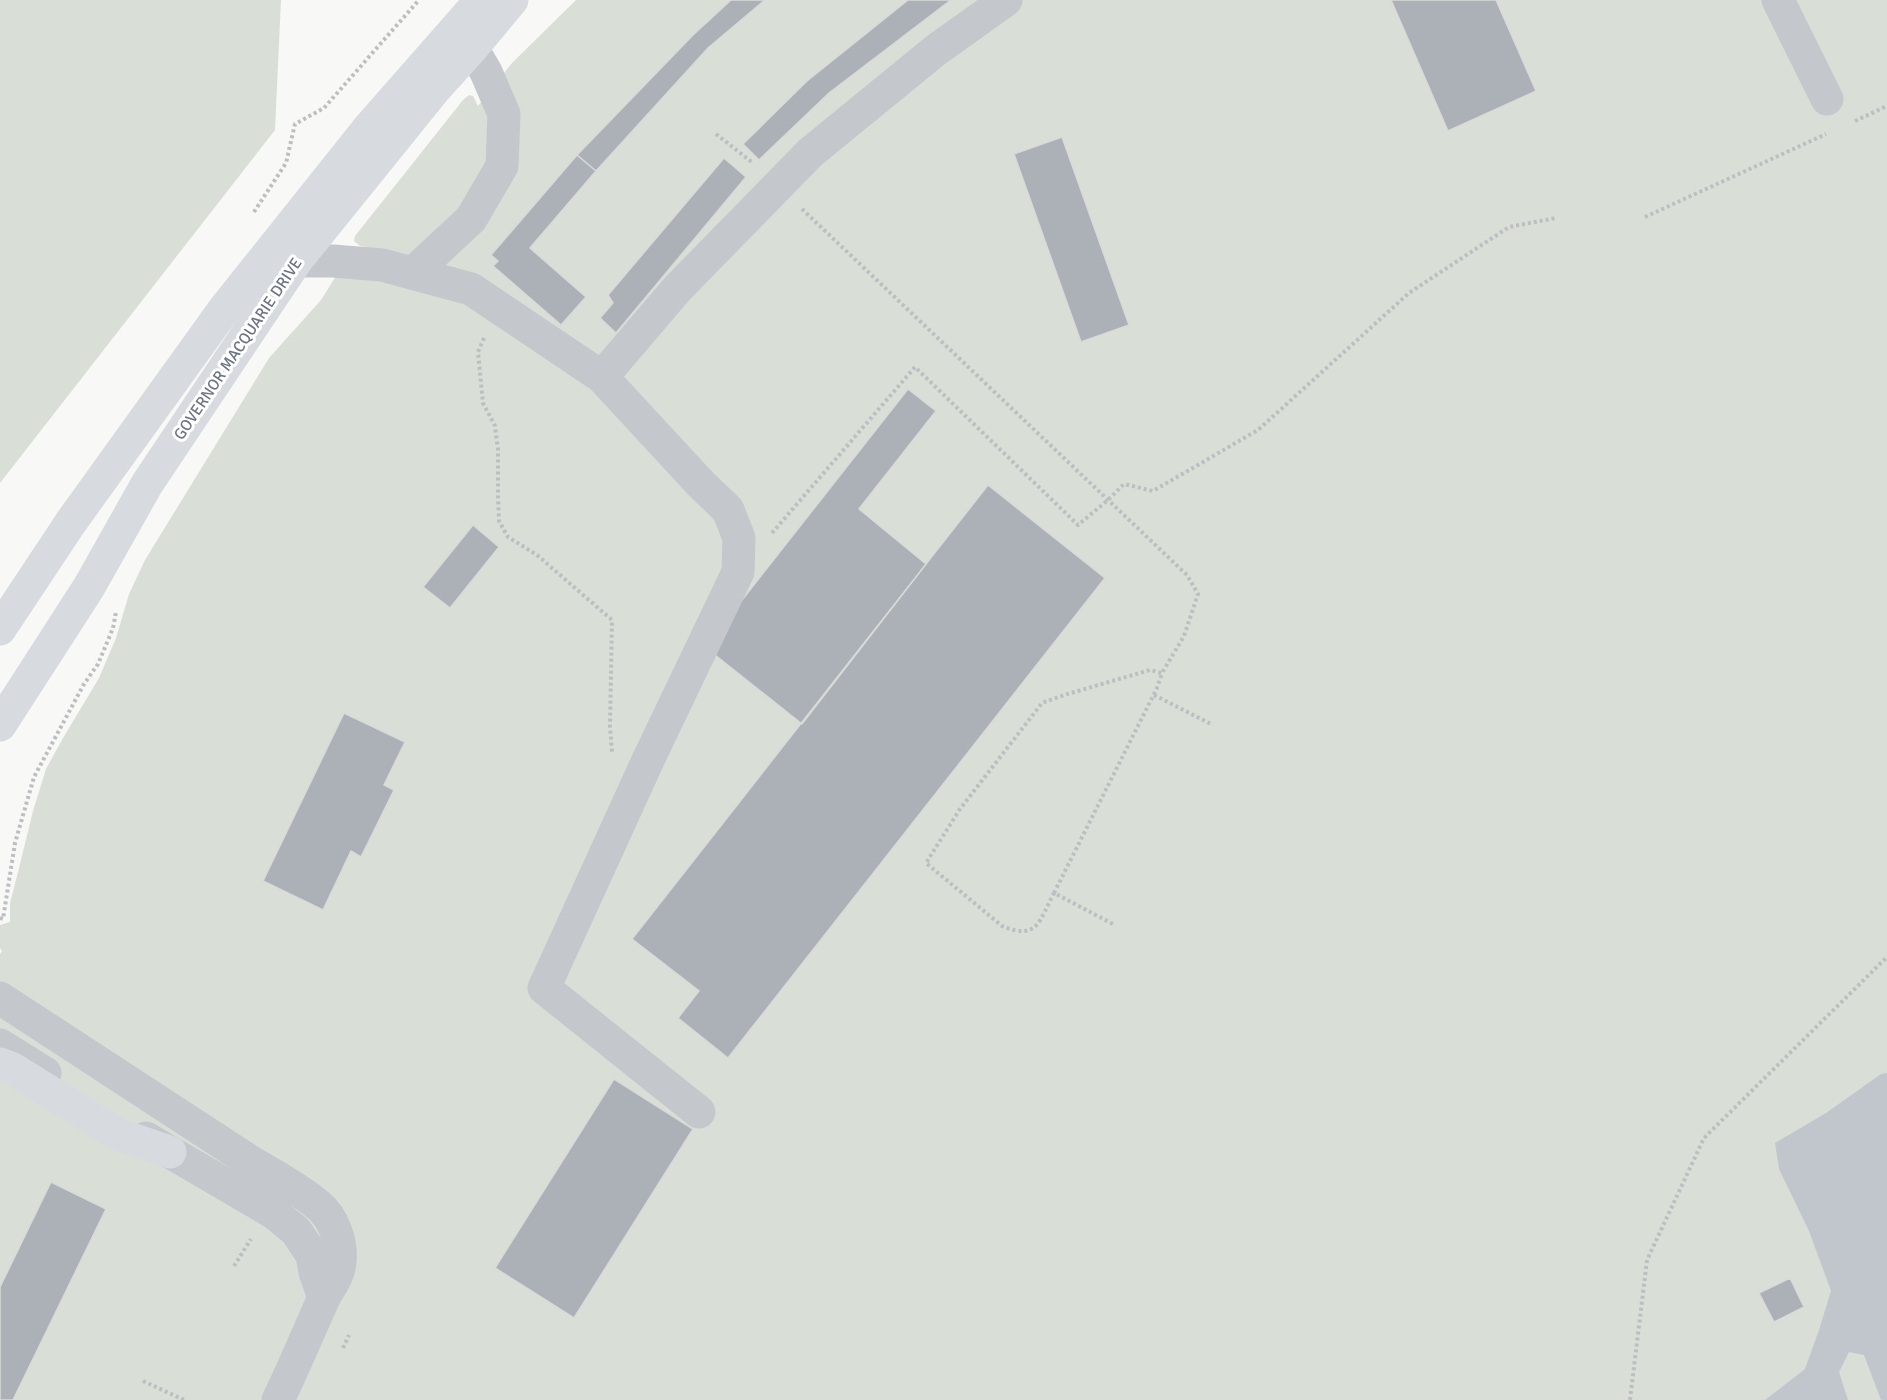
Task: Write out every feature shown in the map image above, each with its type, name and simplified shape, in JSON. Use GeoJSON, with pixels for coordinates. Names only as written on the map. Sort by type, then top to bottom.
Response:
{"type":"FeatureCollection","features":[{"type":"Feature","properties":{"kind":"main road","name":"GOVERNOR MACQUARIE DRIVE"},"geometry":{"type":"LineString","coordinates":[[0,629],[71,522],[225,308],[367,130],[481,0]]}},
{"type":"Feature","properties":{"kind":"main road","name":"GOVERNOR MACQUARIE DRIVE"},"geometry":{"type":"LineString","coordinates":[[0,725],[89,586],[147,484],[296,261],[435,89],[512,0]]}},
{"type":"Feature","properties":{"kind":"main road"},"geometry":{"type":"LineString","coordinates":[[0,1064],[13,1069],[117,1134],[170,1152]]}},
{"type":"Feature","properties":{"kind":"lane"},"geometry":{"type":"LineString","coordinates":[[602,377],[677,289],[810,153],[936,50],[1006,0]]}},
{"type":"Feature","properties":{"kind":"lane"},"geometry":{"type":"LineString","coordinates":[[1778,0],[1835,118]]}},
{"type":"Feature","properties":{"kind":"lane"},"geometry":{"type":"LineString","coordinates":[[413,273],[471,219],[502,166],[504,114],[486,72],[472,48]]}},
{"type":"Feature","properties":{"kind":"lane"},"geometry":{"type":"LineString","coordinates":[[296,261],[372,264],[471,289],[602,377],[728,510],[740,538],[738,572],[649,758],[544,988],[699,1112]]}},
{"type":"Feature","properties":{"kind":"lane"},"geometry":{"type":"LineString","coordinates":[[0,998],[319,1205],[333,1224],[339,1243],[340,1264],[278,1400]]}},
{"type":"Feature","properties":{"kind":"lane"},"geometry":{"type":"LineString","coordinates":[[0,1045],[170,1152],[264,1207],[296,1231],[312,1255],[324,1298]]}},
{"type":"Feature","properties":{"kind":"path"},"geometry":{"type":"LineString","coordinates":[[1645,217],[1835,118],[1887,106]]}},
{"type":"Feature","properties":{"kind":"path"},"geometry":{"type":"LineString","coordinates":[[716,134],[761,170]]}},
{"type":"Feature","properties":{"kind":"path"},"geometry":{"type":"LineString","coordinates":[[800,208],[1187,575],[1198,594],[1184,636],[1162,674],[1154,695],[1036,926],[1027,932],[1016,932],[1002,926],[926,863],[960,809],[1042,703],[1150,670],[1162,674]]}},
{"type":"Feature","properties":{"kind":"path"},"geometry":{"type":"LineString","coordinates":[[738,572],[915,367],[1078,525],[1124,484],[1153,491],[1258,430],[1409,293],[1509,227],[1556,218]]}},
{"type":"Feature","properties":{"kind":"path"},"geometry":{"type":"LineString","coordinates":[[497,306],[478,352],[483,403],[495,426],[500,521],[508,537],[537,555],[612,620],[610,726],[613,758]]}},
{"type":"Feature","properties":{"kind":"path"},"geometry":{"type":"LineString","coordinates":[[0,918],[3,919],[15,843],[34,777],[84,684],[98,664],[113,628],[118,605]]}},
{"type":"Feature","properties":{"kind":"path"},"geometry":{"type":"LineString","coordinates":[[1154,695],[1213,725]]}},
{"type":"Feature","properties":{"kind":"path"},"geometry":{"type":"LineString","coordinates":[[1054,893],[1113,924]]}},
{"type":"Feature","properties":{"kind":"path"},"geometry":{"type":"LineString","coordinates":[[1630,1400],[1647,1260],[1704,1138],[1887,957]]}},
{"type":"Feature","properties":{"kind":"path"},"geometry":{"type":"LineString","coordinates":[[234,1266],[253,1236]]}},
{"type":"Feature","properties":{"kind":"path"},"geometry":{"type":"LineString","coordinates":[[143,1381],[184,1400]]}},
{"type":"Feature","properties":{"kind":"shaded area"},"geometry":{"type":"Polygon","coordinates":[[[0,0],[281,0],[275,130],[0,483],[0,0]]]}},
{"type":"Feature","properties":{"kind":"shaded area"},"geometry":{"type":"Polygon","coordinates":[[[576,0],[1887,0],[1887,1400],[0,1400],[0,954],[2,951],[0,925],[10,922],[10,903],[46,769],[99,678],[116,638],[129,594],[145,560],[269,358],[321,300],[336,276],[343,275],[366,247],[354,241],[355,236],[463,100],[469,95],[473,96],[478,106],[512,63],[576,0]]]}},
{"type":"Feature","properties":{"kind":"shaded area"},"geometry":{"type":"Polygon","coordinates":[[[1887,1073],[1887,1400],[1881,1400],[1864,1355],[1849,1352],[1839,1372],[1848,1400],[1765,1400],[1805,1369],[1831,1291],[1809,1231],[1779,1169],[1775,1143],[1826,1113],[1881,1074],[1887,1073]]]}},
{"type":"Feature","properties":{"kind":"building"},"geometry":{"type":"Polygon","coordinates":[[[731,0],[765,0],[708,48],[596,171],[577,155],[693,35],[731,0]]]}},
{"type":"Feature","properties":{"kind":"building"},"geometry":{"type":"Polygon","coordinates":[[[908,0],[951,0],[829,93],[759,160],[743,144],[807,81],[908,0]]]}},
{"type":"Feature","properties":{"kind":"building"},"geometry":{"type":"Polygon","coordinates":[[[1391,0],[1496,0],[1536,91],[1448,131],[1391,0]]]}},
{"type":"Feature","properties":{"kind":"building"},"geometry":{"type":"Polygon","coordinates":[[[1062,137],[1129,325],[1081,342],[1014,154],[1062,137]]]}},
{"type":"Feature","properties":{"kind":"building"},"geometry":{"type":"Polygon","coordinates":[[[577,155],[596,171],[530,248],[586,297],[561,325],[493,266],[498,261],[491,255],[577,155]]]}},
{"type":"Feature","properties":{"kind":"building"},"geometry":{"type":"Polygon","coordinates":[[[724,158],[746,177],[616,333],[600,318],[613,303],[608,295],[724,158]]]}},
{"type":"Feature","properties":{"kind":"building"},"geometry":{"type":"Polygon","coordinates":[[[908,389],[936,411],[859,509],[926,564],[802,724],[705,647],[908,389]]]}},
{"type":"Feature","properties":{"kind":"building"},"geometry":{"type":"Polygon","coordinates":[[[988,485],[1105,578],[728,1058],[678,1018],[699,991],[632,939],[988,485]]]}},
{"type":"Feature","properties":{"kind":"building"},"geometry":{"type":"Polygon","coordinates":[[[473,525],[499,547],[450,608],[423,587],[473,525]]]}},
{"type":"Feature","properties":{"kind":"building"},"geometry":{"type":"Polygon","coordinates":[[[344,713],[405,742],[384,785],[394,790],[361,857],[351,851],[323,910],[263,881],[344,713]]]}},
{"type":"Feature","properties":{"kind":"building"},"geometry":{"type":"Polygon","coordinates":[[[614,1079],[693,1129],[574,1318],[495,1268],[614,1079]]]}},
{"type":"Feature","properties":{"kind":"building"},"geometry":{"type":"Polygon","coordinates":[[[51,1182],[106,1209],[13,1400],[0,1400],[0,1287],[51,1182]]]}},
{"type":"Feature","properties":{"kind":"building"},"geometry":{"type":"Polygon","coordinates":[[[1790,1278],[1804,1307],[1774,1322],[1759,1293],[1790,1278]]]}}]}
